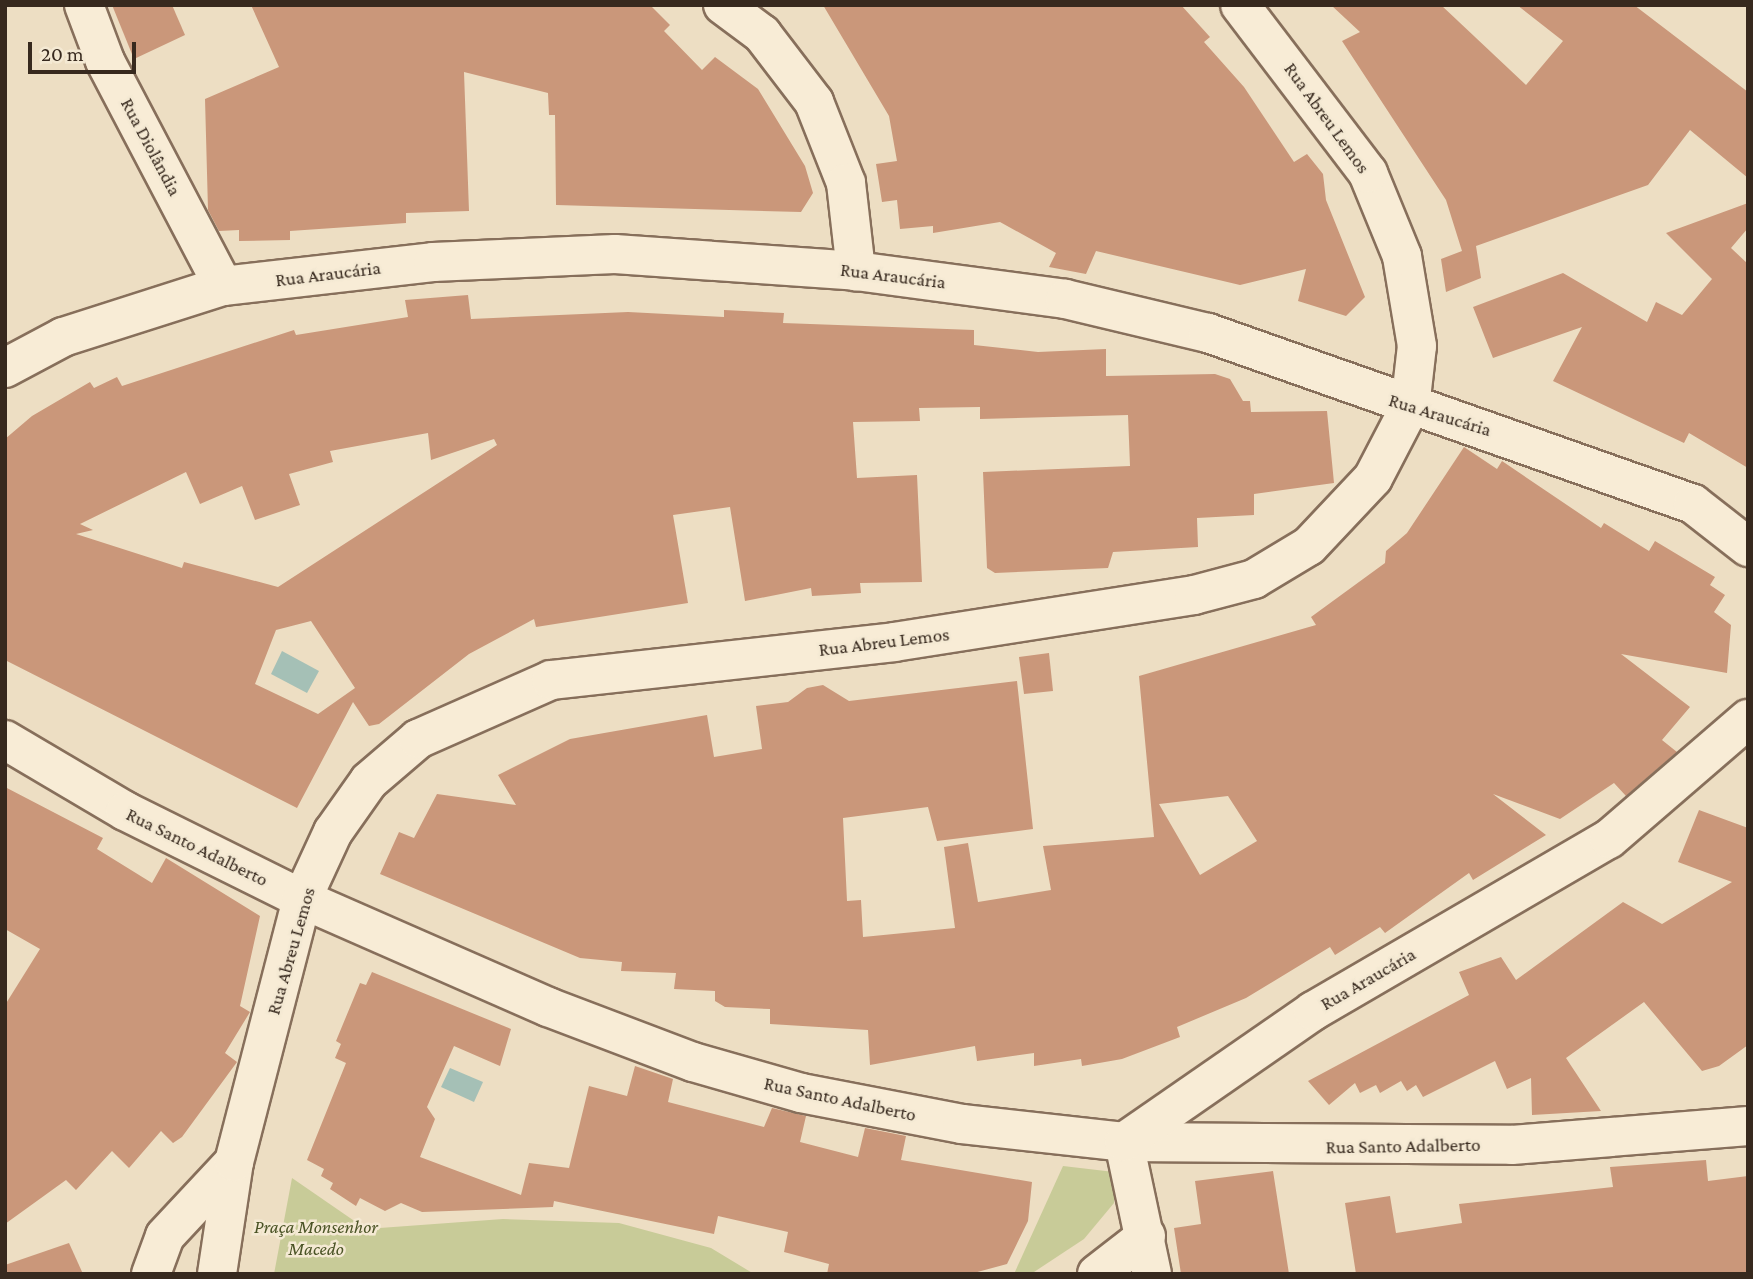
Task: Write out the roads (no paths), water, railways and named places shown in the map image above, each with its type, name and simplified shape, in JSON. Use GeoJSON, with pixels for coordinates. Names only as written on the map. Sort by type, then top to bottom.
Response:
{"type":"FeatureCollection","features":[{"type":"Feature","properties":{"kind":"street","name":"Rua Diolândia"},"geometry":{"type":"LineString","coordinates":[[84,5],[105,61],[223,286]]}},
{"type":"Feature","properties":{"kind":"street"},"geometry":{"type":"LineString","coordinates":[[723,5],[762,34],[814,102],[846,183],[856,271]]}},
{"type":"Feature","properties":{"kind":"street","name":"Rua Abreu Lemos"},"geometry":{"type":"LineString","coordinates":[[217,1274],[234,1162],[302,899],[333,832],[369,781],[418,739],[482,705],[551,680],[894,642],[1194,595],[1254,579],[1309,546],[1373,478],[1410,407],[1417,346],[1402,256],[1368,173],[1240,5]]}},
{"type":"Feature","properties":{"kind":"street","name":"Rua Araucária"},"geometry":{"type":"LineString","coordinates":[[5,368],[63,337],[223,286],[433,262],[615,254],[856,271],[1065,299],[1208,333],[1410,407],[1516,438],[1693,504],[1748,547]]}},
{"type":"Feature","properties":{"kind":"street","name":"Rua Araucária"},"geometry":{"type":"LineString","coordinates":[[1124,1142],[1313,1011],[1609,839],[1748,719]]}},
{"type":"Feature","properties":{"kind":"street","name":"Rua Santo Adalberto"},"geometry":{"type":"LineString","coordinates":[[5,740],[125,811],[302,899],[548,1007],[693,1062],[801,1093],[962,1124],[1124,1142],[1512,1145],[1748,1126]]}},
{"type":"Feature","properties":{"kind":"street"},"geometry":{"type":"LineString","coordinates":[[1124,1142],[1152,1274]]}},
{"type":"Feature","properties":{"kind":"street"},"geometry":{"type":"LineString","coordinates":[[151,1274],[164,1236],[234,1162]]}},
{"type":"Feature","properties":{"kind":"street"},"geometry":{"type":"LineString","coordinates":[[1097,1274],[1146,1236]]}},
{"type":"Feature","properties":{"kind":"park label","name":"Praça Monsenhor Macedo"},"geometry":{"type":"Point","coordinates":[316,1238]}}]}
